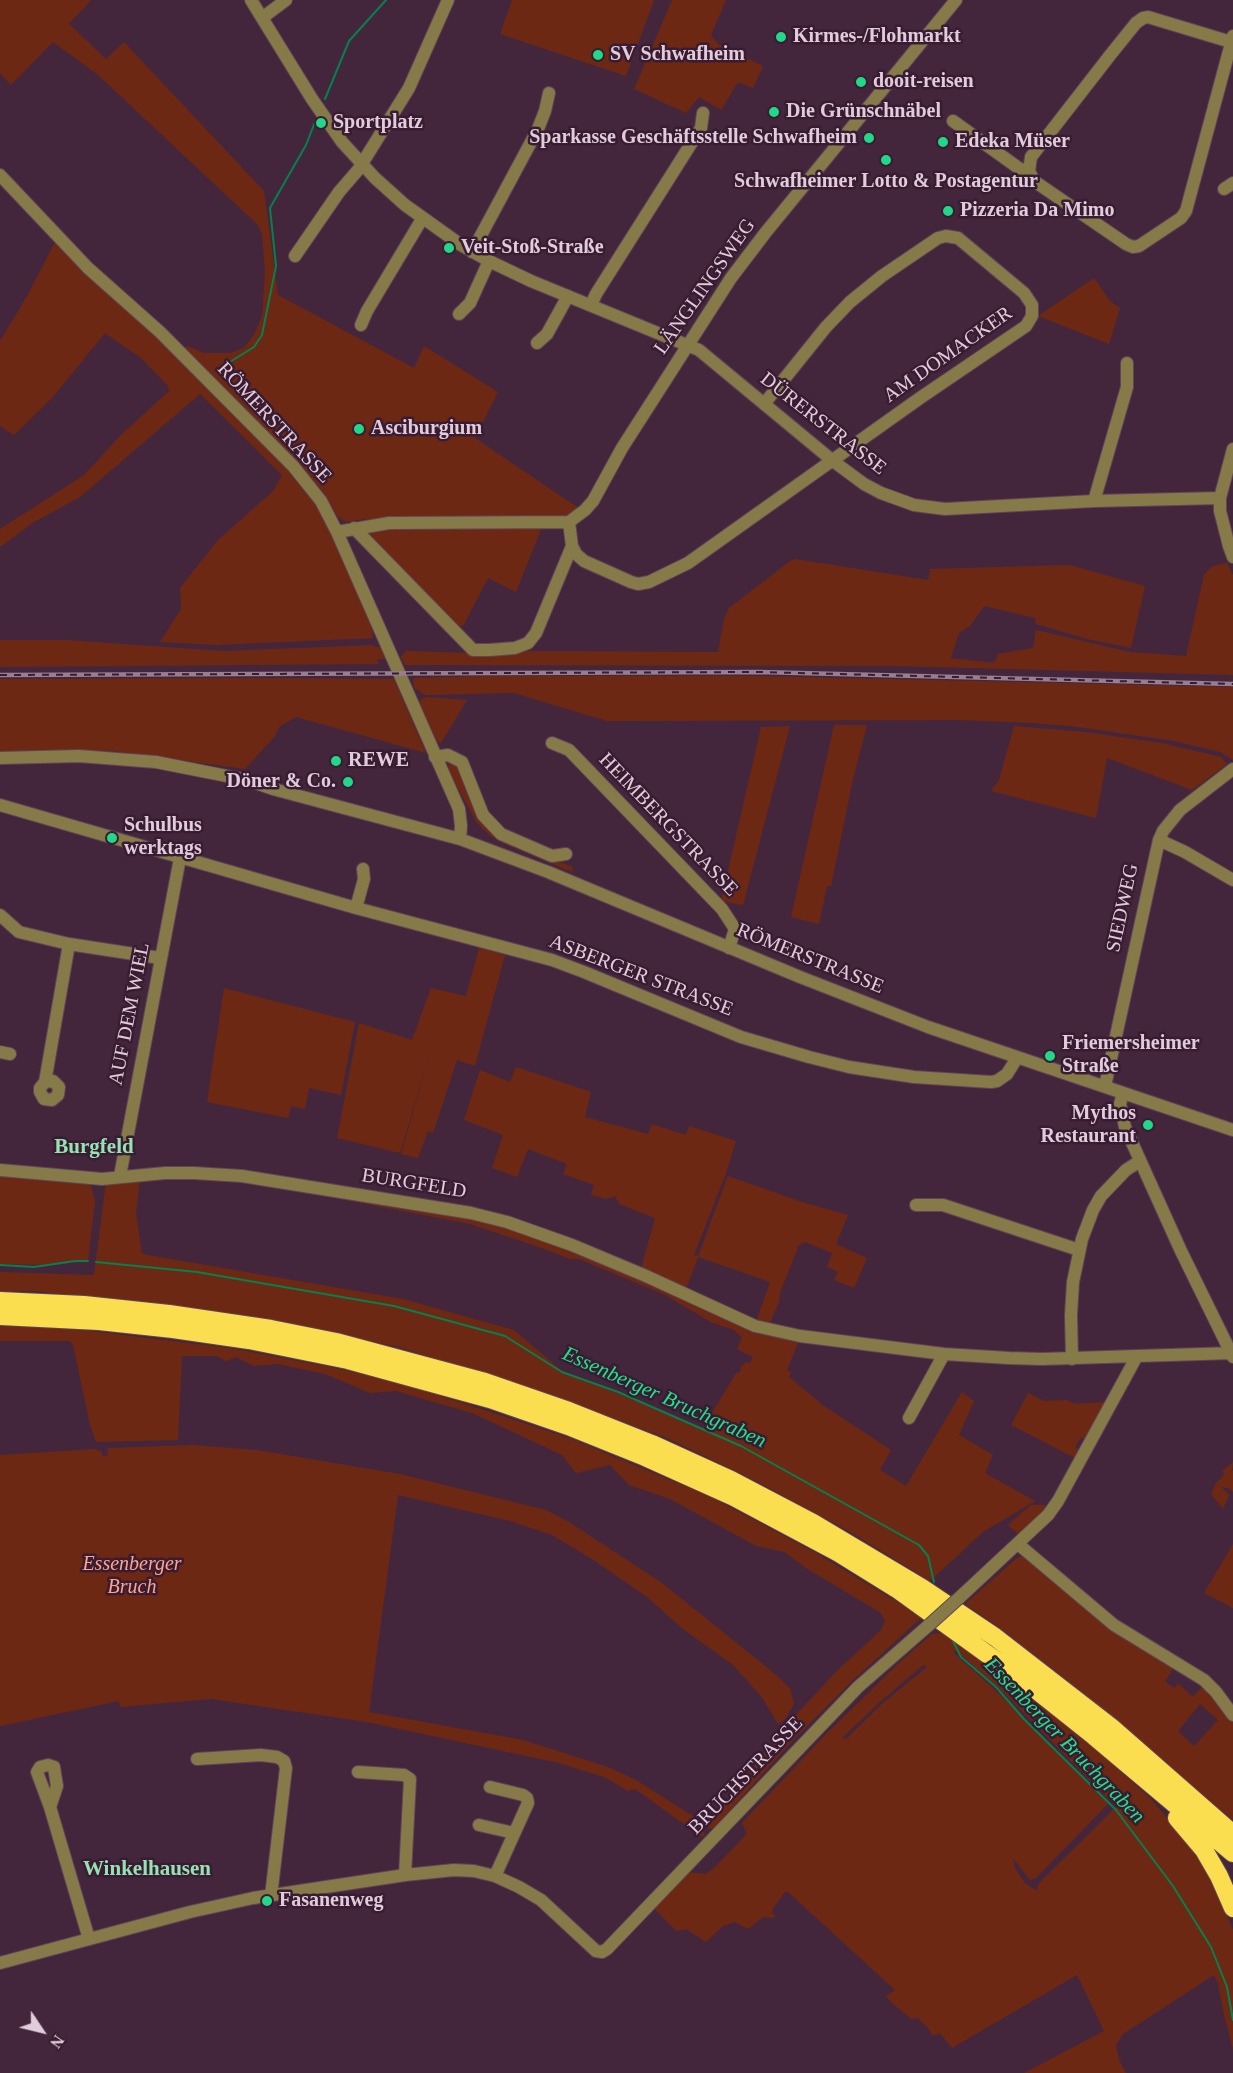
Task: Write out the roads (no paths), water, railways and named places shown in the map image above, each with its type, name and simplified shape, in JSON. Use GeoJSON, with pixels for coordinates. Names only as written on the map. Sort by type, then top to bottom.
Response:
{"type":"FeatureCollection","features":[{"type":"Feature","properties":{"kind":"highway"},"geometry":{"type":"LineString","coordinates":[[0,1301],[84,1305],[169,1314],[271,1329],[336,1342],[485,1382],[569,1411],[652,1444],[731,1480],[813,1523],[922,1588],[994,1637],[1111,1727],[1225,1823],[1233,1834]]}},
{"type":"Feature","properties":{"kind":"highway"},"geometry":{"type":"LineString","coordinates":[[0,1316],[99,1321],[249,1340],[293,1348],[479,1395],[607,1441],[734,1497],[839,1553],[897,1589],[1030,1685],[1233,1853]]}},
{"type":"Feature","properties":{"kind":"highway"},"geometry":{"type":"LineString","coordinates":[[1134,1769],[1144,1786],[1187,1828],[1204,1850],[1233,1908]]}},
{"type":"Feature","properties":{"kind":"street","name":"DÜRERSTRASSE"},"geometry":{"type":"LineString","coordinates":[[250,0],[342,142],[385,188],[422,219],[489,261],[699,350],[832,460],[881,494],[929,508],[1220,498]]}},
{"type":"Feature","properties":{"kind":"street"},"geometry":{"type":"LineString","coordinates":[[262,18],[286,0]]}},
{"type":"Feature","properties":{"kind":"street"},"geometry":{"type":"LineString","coordinates":[[295,256],[361,164],[410,88],[448,0]]}},
{"type":"Feature","properties":{"kind":"street","name":"LÄNGLINGSWEG"},"geometry":{"type":"LineString","coordinates":[[569,522],[593,501],[622,448],[731,278],[956,0]]}},
{"type":"Feature","properties":{"kind":"street"},"geometry":{"type":"LineString","coordinates":[[1148,17],[1232,39],[1186,211],[1181,218],[1139,246],[1133,247],[1030,177],[1031,157],[1136,23],[1143,18],[1148,17]]}},
{"type":"Feature","properties":{"kind":"street"},"geometry":{"type":"LineString","coordinates":[[472,252],[538,129],[549,93]]}},
{"type":"Feature","properties":{"kind":"street"},"geometry":{"type":"LineString","coordinates":[[591,305],[701,128],[703,113]]}},
{"type":"Feature","properties":{"kind":"street"},"geometry":{"type":"LineString","coordinates":[[953,121],[1020,169],[1029,171]]}},
{"type":"Feature","properties":{"kind":"street","name":"RÖMERSTRASSE"},"geometry":{"type":"LineString","coordinates":[[0,175],[88,268],[160,332],[293,466],[321,501],[337,532],[459,809],[460,839],[548,872],[729,948],[928,1027],[1233,1130]]}},
{"type":"Feature","properties":{"kind":"street"},"geometry":{"type":"LineString","coordinates":[[361,326],[367,311],[422,219]]}},
{"type":"Feature","properties":{"kind":"street","name":"AM DOMACKER"},"geometry":{"type":"LineString","coordinates":[[572,546],[576,554],[584,561],[638,584],[649,582],[688,563],[920,398],[1026,326],[1032,316],[1032,305],[1029,298],[958,238],[946,236],[938,238],[860,292],[838,314],[764,404]]}},
{"type":"Feature","properties":{"kind":"street"},"geometry":{"type":"LineString","coordinates":[[459,314],[470,303],[489,261]]}},
{"type":"Feature","properties":{"kind":"street"},"geometry":{"type":"LineString","coordinates":[[537,344],[547,334],[568,296]]}},
{"type":"Feature","properties":{"kind":"street"},"geometry":{"type":"LineString","coordinates":[[1094,501],[1127,387],[1127,363]]}},
{"type":"Feature","properties":{"kind":"street"},"geometry":{"type":"LineString","coordinates":[[1233,449],[1220,498],[1220,511],[1228,546],[1233,557]]}},
{"type":"Feature","properties":{"kind":"street"},"geometry":{"type":"LineString","coordinates":[[337,532],[354,528],[389,523],[569,522],[572,546],[536,633],[528,643],[515,648],[473,650],[354,528]]}},
{"type":"Feature","properties":{"kind":"street","name":"HEIMBERGSTRASSE"},"geometry":{"type":"LineString","coordinates":[[552,743],[569,750],[722,909],[735,929],[729,948]]}},
{"type":"Feature","properties":{"kind":"street"},"geometry":{"type":"LineString","coordinates":[[435,757],[448,755],[462,762],[483,815],[501,834],[552,856],[566,854]]}},
{"type":"Feature","properties":{"kind":"street"},"geometry":{"type":"LineString","coordinates":[[0,758],[80,756],[156,762],[247,780],[460,839]]}},
{"type":"Feature","properties":{"kind":"street","name":"SIEDWEG"},"geometry":{"type":"LineString","coordinates":[[1105,1086],[1159,840],[1163,831],[1180,810],[1233,769]]}},
{"type":"Feature","properties":{"kind":"street","name":"ASBERGER STRASSE"},"geometry":{"type":"LineString","coordinates":[[0,805],[356,908],[552,960],[733,1033],[784,1051],[849,1067],[914,1077],[997,1081],[1007,1074],[1017,1058]]}},
{"type":"Feature","properties":{"kind":"street"},"geometry":{"type":"LineString","coordinates":[[1159,840],[1185,852],[1233,880]]}},
{"type":"Feature","properties":{"kind":"street","name":"AUF DEM WIEL"},"geometry":{"type":"LineString","coordinates":[[120,1176],[180,858]]}},
{"type":"Feature","properties":{"kind":"street"},"geometry":{"type":"LineString","coordinates":[[356,908],[364,879],[363,869]]}},
{"type":"Feature","properties":{"kind":"street"},"geometry":{"type":"LineString","coordinates":[[0,915],[19,932],[69,944],[160,958]]}},
{"type":"Feature","properties":{"kind":"street"},"geometry":{"type":"LineString","coordinates":[[45,1082],[69,944]]}},
{"type":"Feature","properties":{"kind":"street"},"geometry":{"type":"LineString","coordinates":[[1123,1093],[1120,1104],[1125,1128],[1232,1355]]}},
{"type":"Feature","properties":{"kind":"street"},"geometry":{"type":"LineString","coordinates":[[1072,1359],[1071,1300],[1079,1250],[1087,1223],[1101,1196],[1126,1170],[1140,1161]]}},
{"type":"Feature","properties":{"kind":"street","name":"BURGFELD"},"geometry":{"type":"LineString","coordinates":[[0,1170],[102,1179],[120,1176],[194,1173],[242,1176],[471,1213],[507,1222],[572,1245],[755,1326],[800,1336],[944,1354],[1031,1359],[1232,1355]]}},
{"type":"Feature","properties":{"kind":"street"},"geometry":{"type":"LineString","coordinates":[[916,1205],[943,1205],[1079,1250]]}},
{"type":"Feature","properties":{"kind":"street"},"geometry":{"type":"LineString","coordinates":[[909,1418],[944,1354]]}},
{"type":"Feature","properties":{"kind":"street","name":"BRUCHSTRASSE"},"geometry":{"type":"LineString","coordinates":[[495,1876],[541,1900],[596,1951],[602,1952],[607,1949],[858,1687],[926,1628],[1048,1515],[1058,1501],[1137,1356]]}},
{"type":"Feature","properties":{"kind":"street"},"geometry":{"type":"LineString","coordinates":[[1018,1544],[1114,1625],[1204,1680],[1233,1714]]}},
{"type":"Feature","properties":{"kind":"street"},"geometry":{"type":"LineString","coordinates":[[197,1759],[261,1755],[277,1757],[284,1761],[286,1768],[271,1896]]}},
{"type":"Feature","properties":{"kind":"street"},"geometry":{"type":"LineString","coordinates":[[358,1772],[404,1775],[410,1779],[405,1875]]}},
{"type":"Feature","properties":{"kind":"street"},"geometry":{"type":"LineString","coordinates":[[0,1963],[198,1910],[271,1896],[405,1875],[454,1870],[474,1871],[495,1876],[528,1803],[527,1798],[490,1787]]}},
{"type":"Feature","properties":{"kind":"street"},"geometry":{"type":"LineString","coordinates":[[50,1807],[89,1939]]}},
{"type":"Feature","properties":{"kind":"street"},"geometry":{"type":"LineString","coordinates":[[478,1825],[514,1833]]}},
{"type":"Feature","properties":{"kind":"waterway"},"geometry":{"type":"LineString","coordinates":[[325,99],[349,41],[386,0]]}},
{"type":"Feature","properties":{"kind":"waterway"},"geometry":{"type":"LineString","coordinates":[[225,365],[254,347],[262,335],[276,266],[270,208],[306,145],[315,122]]}},
{"type":"Feature","properties":{"kind":"waterway","name":"Essenberger Bruchgraben"},"geometry":{"type":"LineString","coordinates":[[0,1265],[34,1267],[88,1261]]}},
{"type":"Feature","properties":{"kind":"waterway","name":"Essenberger Bruchgraben"},"geometry":{"type":"LineString","coordinates":[[96,1262],[197,1272],[394,1306],[505,1336],[562,1372],[618,1392],[741,1446],[919,1545],[928,1556],[934,1582]]}},
{"type":"Feature","properties":{"kind":"waterway","name":"Essenberger Bruchgraben"},"geometry":{"type":"LineString","coordinates":[[953,1641],[961,1657],[996,1687],[1024,1719],[1116,1810],[1173,1886],[1211,1947],[1227,1987],[1233,2020]]}},
{"type":"Feature","properties":{"kind":"railway"},"geometry":{"type":"LineString","coordinates":[[0,675],[759,672],[1233,684]]}},
{"type":"Feature","properties":{"kind":"place","name":"Kirmes-/Flohmarkt"},"geometry":{"type":"Point","coordinates":[781,37]}},
{"type":"Feature","properties":{"kind":"place","name":"SV Schwafheim"},"geometry":{"type":"Point","coordinates":[598,55]}},
{"type":"Feature","properties":{"kind":"place","name":"dooit-reisen"},"geometry":{"type":"Point","coordinates":[861,82]}},
{"type":"Feature","properties":{"kind":"place","name":"Die Grünschnäbel"},"geometry":{"type":"Point","coordinates":[774,112]}},
{"type":"Feature","properties":{"kind":"place","name":"Sportplatz"},"geometry":{"type":"Point","coordinates":[321,123]}},
{"type":"Feature","properties":{"kind":"place","name":"Sparkasse Geschäftsstelle Schwafheim"},"geometry":{"type":"Point","coordinates":[869,138]}},
{"type":"Feature","properties":{"kind":"place","name":"Edeka Müser"},"geometry":{"type":"Point","coordinates":[943,142]}},
{"type":"Feature","properties":{"kind":"place","name":"Schwafheimer Lotto & Postagentur"},"geometry":{"type":"Point","coordinates":[886,160]}},
{"type":"Feature","properties":{"kind":"place","name":"Pizzeria Da Mimo"},"geometry":{"type":"Point","coordinates":[948,211]}},
{"type":"Feature","properties":{"kind":"place","name":"Veit-Stoß-Straße"},"geometry":{"type":"Point","coordinates":[449,248]}},
{"type":"Feature","properties":{"kind":"place","name":"Asciburgium"},"geometry":{"type":"Point","coordinates":[359,429]}},
{"type":"Feature","properties":{"kind":"place","name":"REWE"},"geometry":{"type":"Point","coordinates":[336,761]}},
{"type":"Feature","properties":{"kind":"place","name":"Döner & Co."},"geometry":{"type":"Point","coordinates":[348,782]}},
{"type":"Feature","properties":{"kind":"place","name":"Schulbus werktags"},"geometry":{"type":"Point","coordinates":[112,838]}},
{"type":"Feature","properties":{"kind":"place","name":"Friemersheimer Straße"},"geometry":{"type":"Point","coordinates":[1050,1056]}},
{"type":"Feature","properties":{"kind":"place","name":"Mythos Restaurant"},"geometry":{"type":"Point","coordinates":[1148,1125]}},
{"type":"Feature","properties":{"kind":"place","name":"Fasanenweg"},"geometry":{"type":"Point","coordinates":[267,1901]}},
{"type":"Feature","properties":{"kind":"district","name":"Burgfeld"},"geometry":{"type":"Point","coordinates":[94,1148]}},
{"type":"Feature","properties":{"kind":"district","name":"Winkelhausen"},"geometry":{"type":"Point","coordinates":[147,1870]}},
{"type":"Feature","properties":{"kind":"park label","name":"Essenberger Bruch"},"geometry":{"type":"Point","coordinates":[132,1576]}}]}
